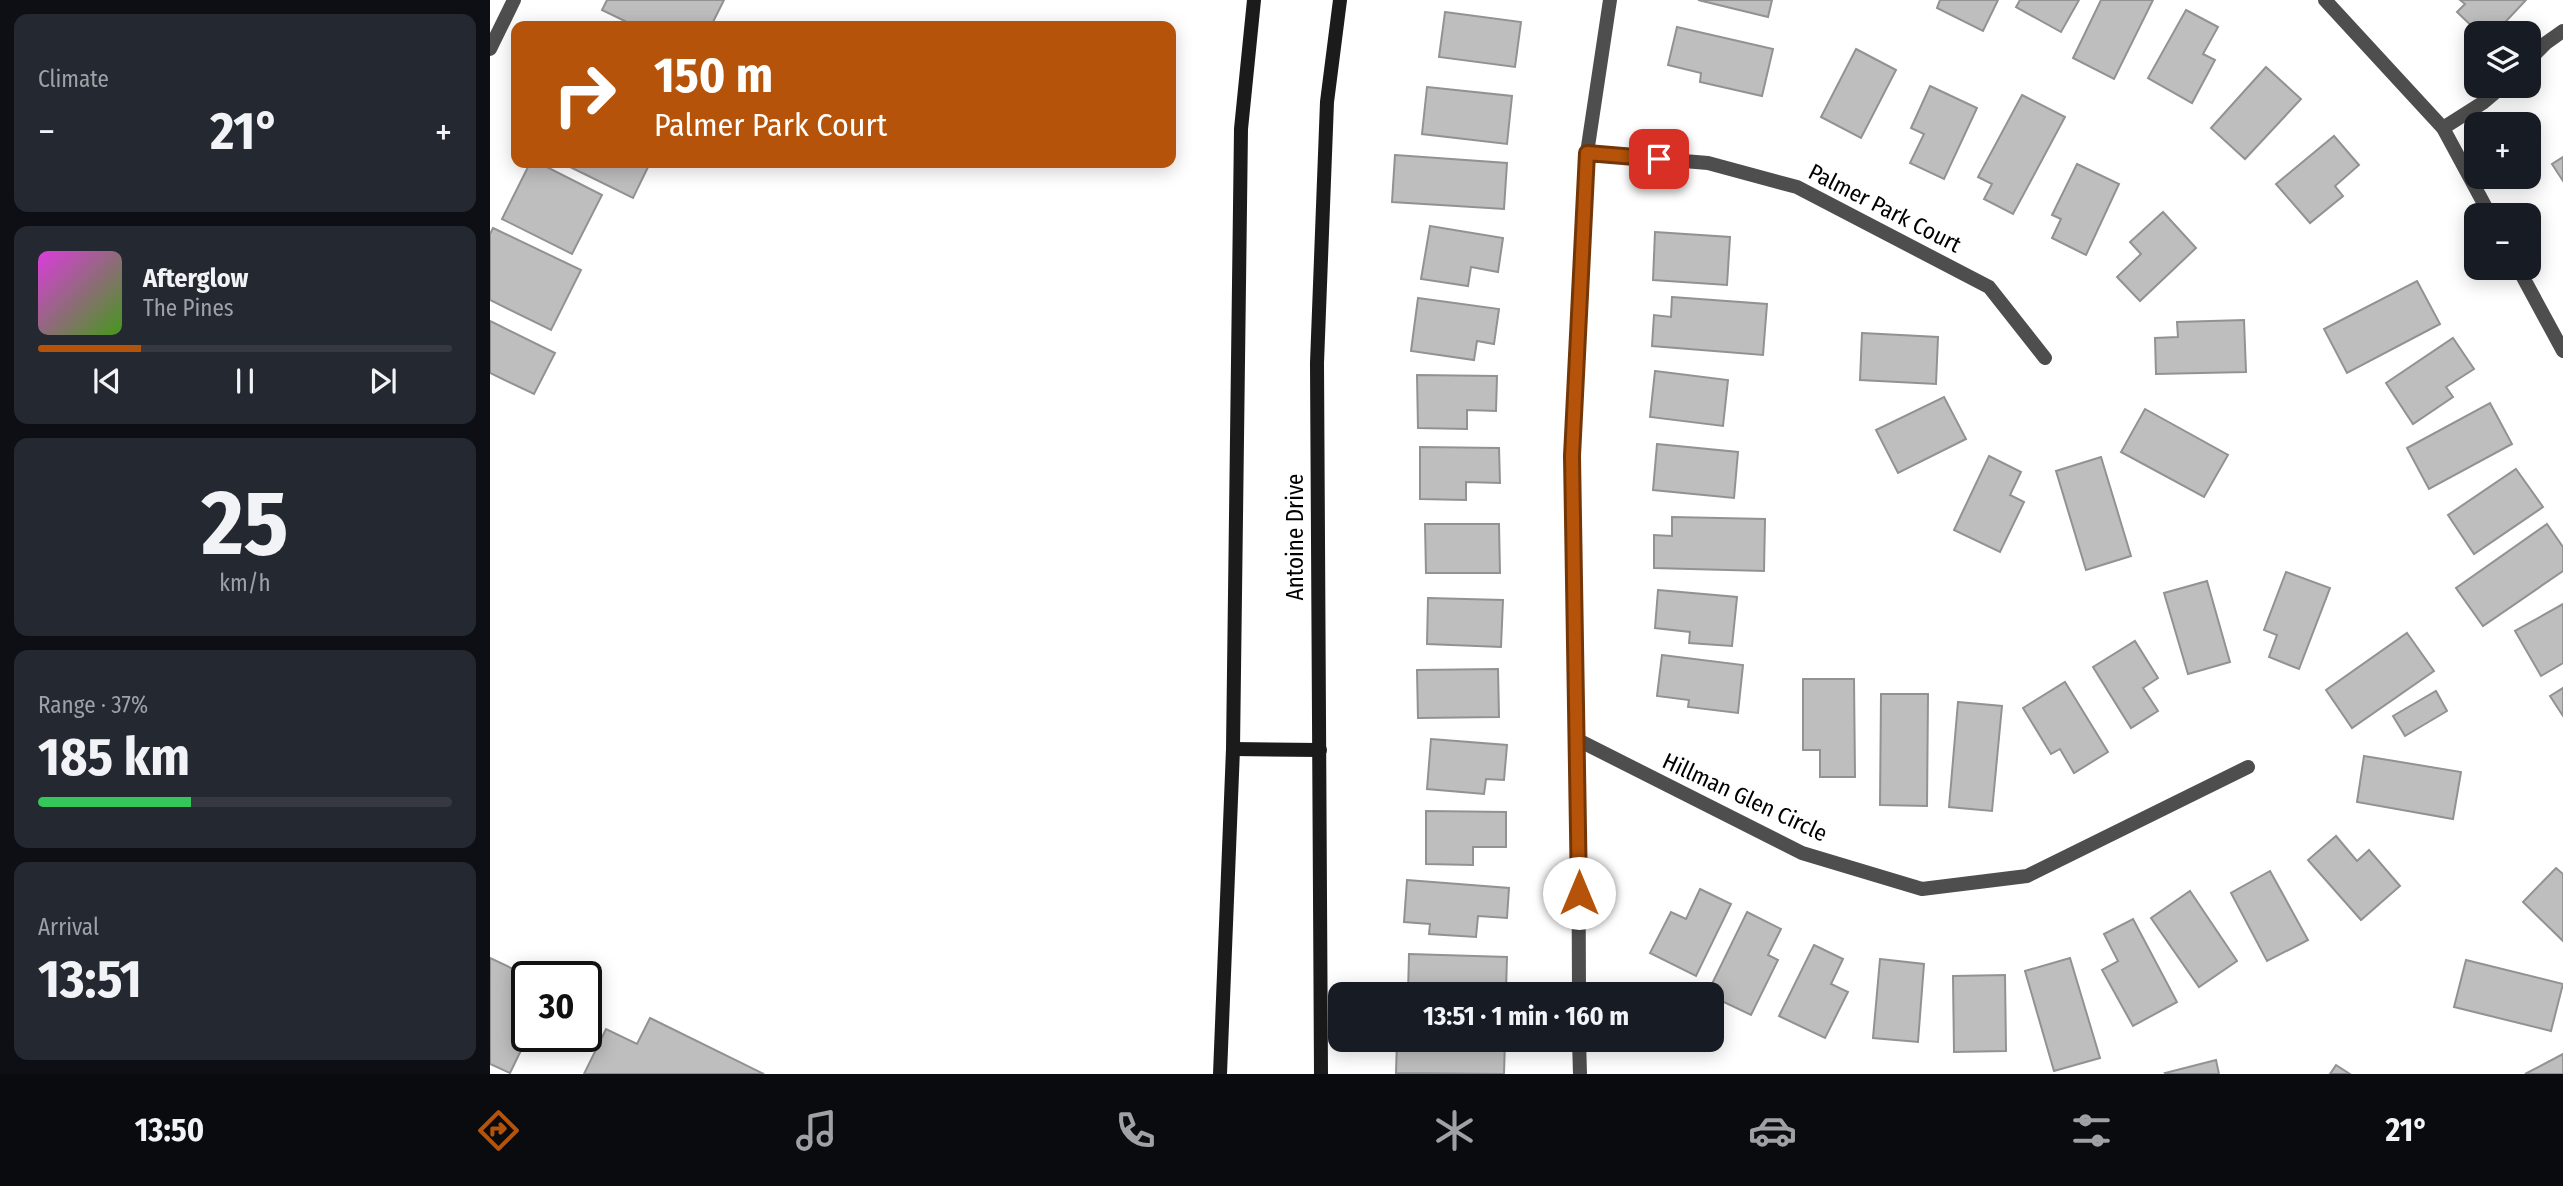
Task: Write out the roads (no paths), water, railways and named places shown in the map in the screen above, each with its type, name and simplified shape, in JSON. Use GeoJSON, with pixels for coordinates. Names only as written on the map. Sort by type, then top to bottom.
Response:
{"type":"FeatureCollection","features":[{"type":"Feature","properties":{"kind":"main road"},"geometry":{"type":"LineString","coordinates":[[1220,1074],[1233,749],[1241,129],[1254,0]]}},
{"type":"Feature","properties":{"kind":"main road","name":"Antoine Drive"},"geometry":{"type":"LineString","coordinates":[[1321,1074],[1317,363],[1327,102],[1340,0]]}},
{"type":"Feature","properties":{"kind":"main road"},"geometry":{"type":"LineString","coordinates":[[1233,749],[1320,750]]}},
{"type":"Feature","properties":{"kind":"street"},"geometry":{"type":"LineString","coordinates":[[490,49],[514,0]]}},
{"type":"Feature","properties":{"kind":"street"},"geometry":{"type":"LineString","coordinates":[[1579,982],[1578,740],[1572,456],[1587,153],[1610,0]]}},
{"type":"Feature","properties":{"kind":"street"},"geometry":{"type":"LineString","coordinates":[[2325,0],[2443,128],[2484,203]]}},
{"type":"Feature","properties":{"kind":"street"},"geometry":{"type":"LineString","coordinates":[[2541,48],[2563,31]]}},
{"type":"Feature","properties":{"kind":"street"},"geometry":{"type":"LineString","coordinates":[[2443,128],[2489,98]]}},
{"type":"Feature","properties":{"kind":"street","name":"Palmer Park Court"},"geometry":{"type":"LineString","coordinates":[[1587,153],[1708,163],[1797,187],[1989,287],[2045,358]]}},
{"type":"Feature","properties":{"kind":"street"},"geometry":{"type":"LineString","coordinates":[[2525,280],[2563,351]]}},
{"type":"Feature","properties":{"kind":"street","name":"Hillman Glen Circle"},"geometry":{"type":"LineString","coordinates":[[1578,740],[1802,853],[1922,889],[2027,876],[2248,767]]}},
{"type":"Feature","properties":{"kind":"street"},"geometry":{"type":"LineString","coordinates":[[1579,1052],[1580,1074]]}}]}
